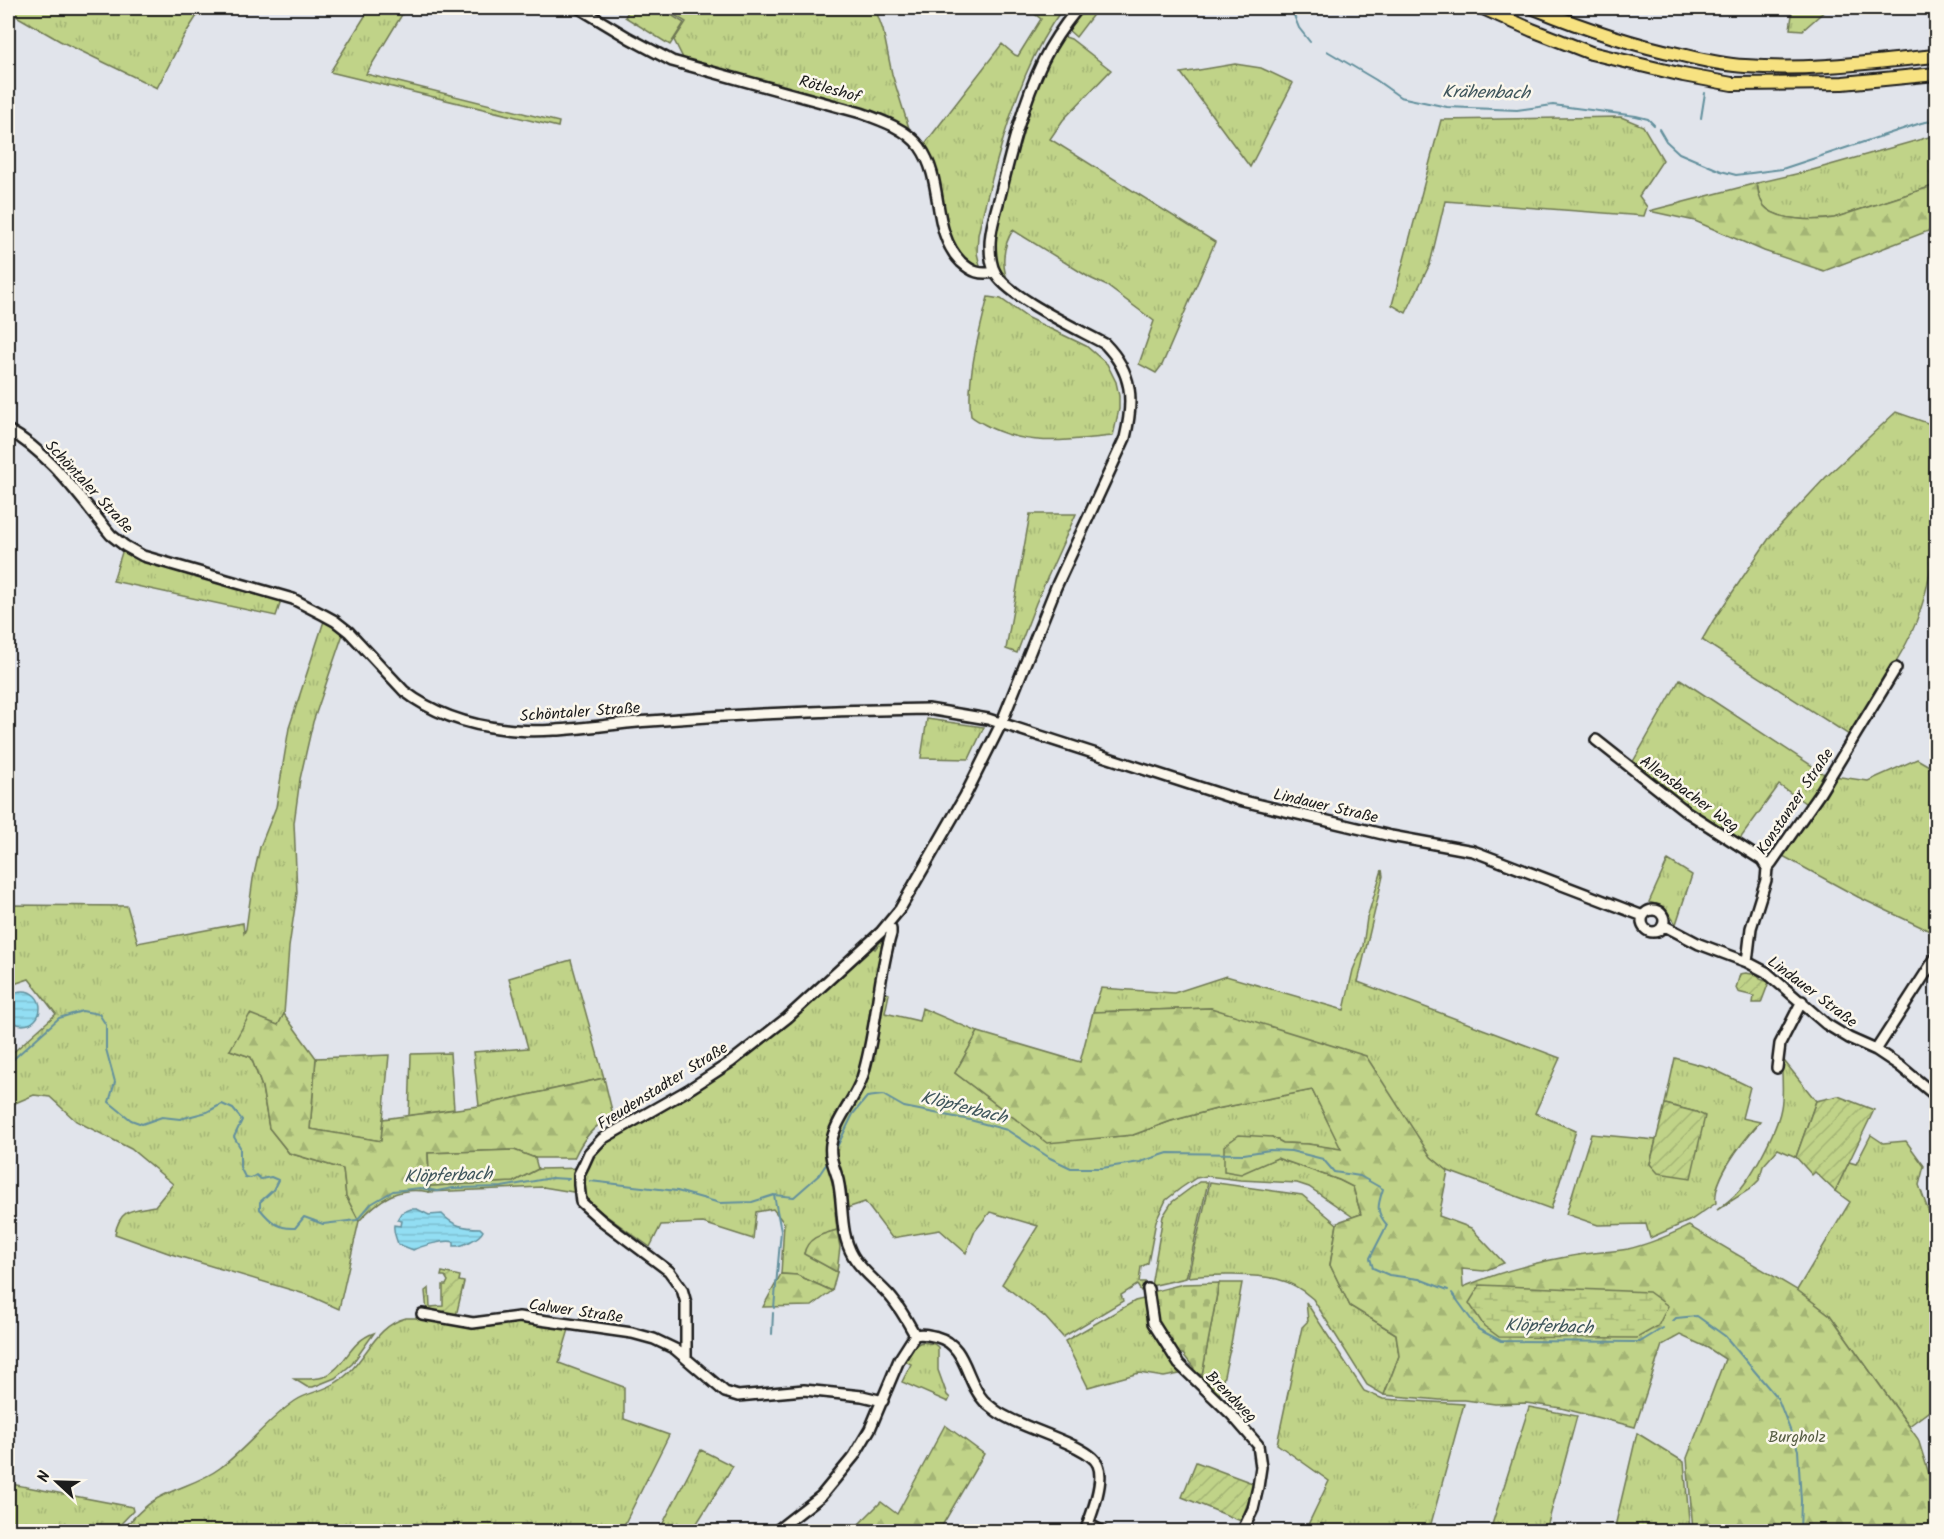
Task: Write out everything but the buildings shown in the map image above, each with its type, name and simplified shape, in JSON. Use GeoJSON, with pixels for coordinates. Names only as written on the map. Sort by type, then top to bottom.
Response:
{"type":"FeatureCollection","features":[{"type":"Feature","properties":{"kind":"main road"},"geometry":{"type":"LineString","coordinates":[[1483,8],[1532,30],[1602,56],[1732,84],[1815,83],[1936,74]]}},
{"type":"Feature","properties":{"kind":"main road"},"geometry":{"type":"LineString","coordinates":[[1534,8],[1586,29],[1624,41],[1715,63],[1772,82]]}},
{"type":"Feature","properties":{"kind":"main road"},"geometry":{"type":"LineString","coordinates":[[1715,63],[1746,67],[1828,67],[1936,56]]}},
{"type":"Feature","properties":{"kind":"street","name":"Rötleshof"},"geometry":{"type":"LineString","coordinates":[[579,8],[672,61],[861,113],[907,134],[920,147],[929,165],[941,225],[951,249],[972,271],[985,274],[994,272]]}},
{"type":"Feature","properties":{"kind":"street"},"geometry":{"type":"LineString","coordinates":[[994,272],[990,246],[992,229],[1026,101],[1044,59],[1062,28],[1078,8]]}},
{"type":"Feature","properties":{"kind":"street","name":"Freudenstadter Straße"},"geometry":{"type":"LineString","coordinates":[[686,1357],[686,1303],[682,1289],[669,1271],[601,1220],[581,1202],[579,1174],[589,1153],[602,1139],[688,1090],[731,1062],[787,1018],[887,925],[910,893],[965,796],[1001,724],[1056,587],[1125,438],[1131,398],[1121,362],[1105,344],[1022,298],[1007,287],[994,272]]}},
{"type":"Feature","properties":{"kind":"street","name":"Schöntaler Straße"},"geometry":{"type":"LineString","coordinates":[[8,430],[38,451],[111,535],[125,546],[143,556],[293,599],[335,621],[349,632],[404,691],[414,698],[431,709],[472,724],[535,731],[707,717],[928,709],[987,718],[1001,724]]}},
{"type":"Feature","properties":{"kind":"street","name":"Konstanzer Straße"},"geometry":{"type":"LineString","coordinates":[[1747,962],[1750,928],[1766,880],[1767,868],[1820,793],[1896,668]]}},
{"type":"Feature","properties":{"kind":"street","name":"Lindauer Straße"},"geometry":{"type":"LineString","coordinates":[[1001,724],[1239,800],[1391,836],[1473,851],[1643,916]]}},
{"type":"Feature","properties":{"kind":"street","name":"Allensbacher Weg"},"geometry":{"type":"LineString","coordinates":[[1596,740],[1687,812],[1761,860],[1767,868]]}},
{"type":"Feature","properties":{"kind":"street","name":"Lindauer Straße"},"geometry":{"type":"LineString","coordinates":[[1650,910],[1659,912],[1663,920],[1662,926],[1656,931],[1648,931],[1642,924],[1643,916],[1650,910]]}},
{"type":"Feature","properties":{"kind":"street"},"geometry":{"type":"LineString","coordinates":[[887,925],[891,929],[891,934],[879,987],[869,1052],[861,1080],[835,1130],[831,1154],[833,1168],[838,1179],[846,1242],[853,1257],[889,1295],[915,1335]]}},
{"type":"Feature","properties":{"kind":"street","name":"Lindauer Straße"},"geometry":{"type":"LineString","coordinates":[[1662,926],[1698,944],[1747,962],[1766,972],[1826,1024],[1849,1038],[1876,1050],[1908,1072],[1936,1096]]}},
{"type":"Feature","properties":{"kind":"street"},"geometry":{"type":"LineString","coordinates":[[1876,1050],[1936,957]]}},
{"type":"Feature","properties":{"kind":"street"},"geometry":{"type":"LineString","coordinates":[[1777,1068],[1780,1044],[1802,1001]]}},
{"type":"Feature","properties":{"kind":"street","name":"Brendweg"},"geometry":{"type":"LineString","coordinates":[[1148,1289],[1153,1323],[1175,1358],[1232,1415],[1258,1445],[1261,1467],[1258,1487],[1253,1509],[1242,1532]]}},
{"type":"Feature","properties":{"kind":"street","name":"Calwer Straße"},"geometry":{"type":"LineString","coordinates":[[422,1314],[473,1323],[519,1317],[632,1333],[654,1339],[686,1357]]}},
{"type":"Feature","properties":{"kind":"street"},"geometry":{"type":"LineString","coordinates":[[915,1335],[922,1334],[944,1339],[955,1347],[984,1401],[999,1414],[1085,1452],[1098,1463],[1101,1476],[1086,1528],[1103,1532]]}},
{"type":"Feature","properties":{"kind":"street"},"geometry":{"type":"LineString","coordinates":[[775,1532],[821,1496],[847,1464],[870,1429],[900,1360],[915,1335]]}},
{"type":"Feature","properties":{"kind":"street"},"geometry":{"type":"LineString","coordinates":[[686,1357],[731,1395],[804,1390],[862,1396],[883,1401]]}},
{"type":"Feature","properties":{"kind":"green space"},"geometry":{"type":"Polygon","coordinates":[[[15,8],[202,8],[184,36],[157,88],[60,41],[11,13],[15,8]]]}},
{"type":"Feature","properties":{"kind":"green space"},"geometry":{"type":"Polygon","coordinates":[[[370,8],[406,8],[366,74],[559,122],[558,127],[330,72],[370,8]]]}},
{"type":"Feature","properties":{"kind":"green space"},"geometry":{"type":"Polygon","coordinates":[[[630,8],[660,8],[684,23],[670,45],[625,17],[630,8]]]}},
{"type":"Feature","properties":{"kind":"green space"},"geometry":{"type":"Polygon","coordinates":[[[663,8],[875,8],[910,131],[905,127],[834,102],[688,63],[674,40],[686,22],[663,8]]]}},
{"type":"Feature","properties":{"kind":"green space"},"geometry":{"type":"Polygon","coordinates":[[[1027,8],[1063,8],[1033,58],[1006,131],[978,235],[977,253],[981,270],[969,265],[951,246],[924,145],[1002,44],[1018,56],[1041,19],[1027,8]]]}},
{"type":"Feature","properties":{"kind":"green space"},"geometry":{"type":"Polygon","coordinates":[[[1083,8],[1098,8],[1076,37],[1067,29],[1083,8]]]}},
{"type":"Feature","properties":{"kind":"green space"},"geometry":{"type":"Polygon","coordinates":[[[1793,8],[1828,8],[1803,30],[1790,29],[1793,8]]]}},
{"type":"Feature","properties":{"kind":"green space"},"geometry":{"type":"Polygon","coordinates":[[[1062,36],[1071,39],[1111,70],[1063,120],[1050,139],[1215,242],[1162,365],[1156,373],[1139,364],[1154,321],[1107,286],[1090,278],[1013,230],[1004,257],[1005,271],[1010,284],[999,269],[995,258],[993,239],[995,228],[1021,133],[1043,74],[1062,36]]]}},
{"type":"Feature","properties":{"kind":"green space"},"geometry":{"type":"Polygon","coordinates":[[[1235,64],[1261,68],[1293,83],[1250,167],[1181,73],[1235,64]]]}},
{"type":"Feature","properties":{"kind":"green space"},"geometry":{"type":"Polygon","coordinates":[[[1621,117],[1643,126],[1663,160],[1639,196],[1647,207],[1644,216],[1445,201],[1430,264],[1406,313],[1392,305],[1441,120],[1621,117]]]}},
{"type":"Feature","properties":{"kind":"green space"},"geometry":{"type":"Polygon","coordinates":[[[1936,135],[1936,185],[1826,219],[1797,219],[1777,215],[1764,206],[1760,198],[1757,183],[1809,171],[1936,135]]]}},
{"type":"Feature","properties":{"kind":"green space"},"geometry":{"type":"Polygon","coordinates":[[[1757,183],[1761,201],[1770,211],[1787,217],[1817,220],[1834,218],[1936,185],[1936,228],[1824,271],[1764,251],[1695,221],[1649,211],[1757,183]]]}},
{"type":"Feature","properties":{"kind":"green space"},"geometry":{"type":"Polygon","coordinates":[[[988,297],[1001,299],[1028,318],[1086,346],[1107,364],[1116,382],[1119,396],[1119,409],[1113,436],[1051,441],[1021,438],[991,428],[971,416],[972,372],[988,297]]]}},
{"type":"Feature","properties":{"kind":"green space"},"geometry":{"type":"Polygon","coordinates":[[[1936,386],[1936,545],[1924,596],[1917,621],[1906,644],[1849,735],[1702,640],[1770,537],[1826,477],[1896,412],[1933,425],[1936,386]]]}},
{"type":"Feature","properties":{"kind":"green space"},"geometry":{"type":"Polygon","coordinates":[[[1030,514],[1076,514],[1036,603],[1017,653],[1006,649],[1030,514]]]}},
{"type":"Feature","properties":{"kind":"green space"},"geometry":{"type":"Polygon","coordinates":[[[123,549],[144,561],[279,600],[276,616],[113,581],[123,549]]]}},
{"type":"Feature","properties":{"kind":"green space"},"geometry":{"type":"Polygon","coordinates":[[[324,621],[343,634],[313,722],[300,779],[294,823],[297,893],[289,947],[284,1014],[279,1025],[230,1050],[251,1057],[262,1087],[269,1128],[289,1153],[343,1169],[346,1196],[359,1221],[339,1309],[308,1295],[171,1254],[115,1234],[117,1225],[124,1215],[134,1210],[155,1206],[173,1184],[131,1149],[76,1121],[50,1097],[34,1095],[8,1106],[8,1057],[56,1014],[29,979],[8,986],[8,905],[127,906],[138,943],[243,923],[244,933],[260,847],[276,807],[289,728],[324,621]]]}},
{"type":"Feature","properties":{"kind":"green space"},"geometry":{"type":"Polygon","coordinates":[[[1680,679],[1826,775],[1808,805],[1779,785],[1737,843],[1630,767],[1680,679]]]}},
{"type":"Feature","properties":{"kind":"green space"},"geometry":{"type":"Polygon","coordinates":[[[927,719],[984,727],[969,759],[921,758],[927,719]]]}},
{"type":"Feature","properties":{"kind":"green space"},"geometry":{"type":"Polygon","coordinates":[[[1917,759],[1936,770],[1936,934],[1858,897],[1781,855],[1804,825],[1834,776],[1868,781],[1917,759]]]}},
{"type":"Feature","properties":{"kind":"green space"},"geometry":{"type":"Polygon","coordinates":[[[1668,860],[1692,875],[1676,924],[1664,907],[1649,902],[1668,860]]]}},
{"type":"Feature","properties":{"kind":"green space"},"geometry":{"type":"Polygon","coordinates":[[[1382,870],[1383,876],[1358,982],[1560,1058],[1535,1113],[1576,1131],[1551,1209],[1448,1171],[1431,1157],[1211,1008],[1093,1012],[1101,988],[1174,993],[1226,976],[1344,1010],[1353,970],[1363,946],[1367,918],[1382,870]]]}},
{"type":"Feature","properties":{"kind":"green space"},"geometry":{"type":"Polygon","coordinates":[[[885,936],[887,938],[876,989],[889,994],[885,1013],[919,1021],[922,1008],[978,1032],[955,1073],[1047,1142],[1133,1135],[1171,1121],[1216,1109],[1312,1090],[1342,1150],[1308,1144],[1283,1143],[1272,1137],[1241,1173],[1277,1158],[1353,1187],[1361,1214],[1353,1217],[1309,1187],[1297,1183],[1207,1176],[1196,1178],[1166,1200],[1156,1221],[1148,1263],[1141,1267],[1139,1282],[1145,1282],[1143,1290],[1141,1291],[1137,1285],[1121,1295],[1123,1301],[1063,1337],[1045,1317],[1002,1284],[1038,1226],[990,1212],[975,1231],[966,1253],[940,1230],[892,1238],[865,1202],[835,1212],[837,1230],[822,1235],[804,1253],[837,1272],[832,1291],[797,1275],[781,1274],[784,1223],[773,1209],[756,1212],[753,1239],[703,1223],[661,1225],[650,1247],[573,1192],[543,1187],[429,1192],[430,1186],[513,1182],[538,1169],[587,1168],[593,1155],[604,1142],[789,1021],[871,945],[875,949],[885,936]]]}},
{"type":"Feature","properties":{"kind":"green space"},"geometry":{"type":"Polygon","coordinates":[[[571,960],[604,1078],[479,1106],[473,1052],[528,1048],[509,978],[571,960]]]}},
{"type":"Feature","properties":{"kind":"green space"},"geometry":{"type":"Polygon","coordinates":[[[1740,974],[1758,975],[1760,979],[1769,982],[1761,1003],[1753,1003],[1754,996],[1738,992],[1736,988],[1740,974]]]}},
{"type":"Feature","properties":{"kind":"green space","name":"Burgholz"},"geometry":{"type":"Polygon","coordinates":[[[1211,1008],[1366,1056],[1431,1157],[1448,1171],[1439,1216],[1471,1228],[1504,1263],[1484,1271],[1462,1269],[1463,1287],[1534,1264],[1636,1247],[1689,1226],[1797,1290],[1830,1315],[1918,1439],[1936,1496],[1936,1531],[1693,1531],[1687,1458],[1725,1359],[1680,1335],[1662,1345],[1635,1427],[1561,1408],[1526,1403],[1495,1404],[1384,1395],[1399,1356],[1396,1334],[1350,1306],[1330,1265],[1337,1224],[1361,1214],[1353,1187],[1277,1158],[1241,1174],[1224,1171],[1224,1146],[1239,1135],[1272,1137],[1283,1143],[1341,1149],[1312,1090],[1216,1109],[1171,1121],[1133,1135],[1047,1143],[955,1073],[978,1032],[1080,1062],[1093,1012],[1211,1008]]]}},
{"type":"Feature","properties":{"kind":"green space"},"geometry":{"type":"Polygon","coordinates":[[[250,1014],[278,1025],[284,1014],[316,1058],[310,1129],[381,1141],[383,1119],[479,1106],[604,1078],[613,1115],[590,1133],[574,1158],[535,1158],[514,1150],[428,1153],[429,1192],[408,1191],[390,1196],[374,1206],[359,1221],[346,1196],[343,1169],[289,1153],[269,1128],[262,1087],[251,1057],[230,1050],[250,1014]]]}},
{"type":"Feature","properties":{"kind":"green space"},"geometry":{"type":"Polygon","coordinates":[[[450,1053],[454,1109],[409,1116],[411,1054],[450,1053]]]}},
{"type":"Feature","properties":{"kind":"green space"},"geometry":{"type":"Polygon","coordinates":[[[389,1055],[381,1141],[310,1129],[316,1058],[389,1055]]]}},
{"type":"Feature","properties":{"kind":"green space"},"geometry":{"type":"Polygon","coordinates":[[[1781,1057],[1816,1101],[1796,1157],[1778,1149],[1763,1166],[1759,1180],[1750,1189],[1717,1210],[1735,1195],[1748,1178],[1763,1154],[1779,1118],[1782,1102],[1781,1057]]]}},
{"type":"Feature","properties":{"kind":"green space"},"geometry":{"type":"Polygon","coordinates":[[[1675,1058],[1711,1068],[1750,1087],[1742,1118],[1760,1122],[1730,1160],[1719,1183],[1716,1203],[1691,1220],[1650,1238],[1646,1224],[1598,1225],[1566,1214],[1591,1134],[1656,1140],[1650,1164],[1696,1112],[1665,1104],[1675,1058]]]}},
{"type":"Feature","properties":{"kind":"green space"},"geometry":{"type":"Polygon","coordinates":[[[1838,1096],[1874,1110],[1835,1191],[1815,1172],[1812,1175],[1796,1157],[1816,1101],[1838,1096]]]}},
{"type":"Feature","properties":{"kind":"green space"},"geometry":{"type":"Polygon","coordinates":[[[1665,1104],[1705,1116],[1691,1178],[1658,1173],[1650,1164],[1665,1104]]]}},
{"type":"Feature","properties":{"kind":"green space"},"geometry":{"type":"Polygon","coordinates":[[[1871,1135],[1883,1143],[1906,1141],[1924,1166],[1919,1185],[1936,1232],[1936,1406],[1909,1426],[1830,1315],[1797,1290],[1850,1202],[1835,1191],[1849,1162],[1856,1164],[1871,1135]]]}},
{"type":"Feature","properties":{"kind":"green space"},"geometry":{"type":"Polygon","coordinates":[[[514,1150],[535,1158],[538,1169],[513,1182],[430,1186],[428,1153],[514,1150]]]}},
{"type":"Feature","properties":{"kind":"green space"},"geometry":{"type":"Polygon","coordinates":[[[1199,1182],[1208,1182],[1186,1278],[1151,1286],[1163,1216],[1172,1202],[1199,1182]]]}},
{"type":"Feature","properties":{"kind":"green space"},"geometry":{"type":"Polygon","coordinates":[[[1210,1182],[1302,1195],[1337,1224],[1330,1265],[1350,1306],[1396,1334],[1399,1356],[1384,1395],[1367,1385],[1313,1299],[1305,1292],[1287,1282],[1257,1276],[1188,1277],[1210,1182]]]}},
{"type":"Feature","properties":{"kind":"green space"},"geometry":{"type":"Polygon","coordinates":[[[837,1230],[840,1247],[837,1272],[804,1254],[812,1240],[837,1230]]]}},
{"type":"Feature","properties":{"kind":"green space"},"geometry":{"type":"Polygon","coordinates":[[[442,1272],[460,1276],[459,1281],[464,1282],[456,1316],[427,1312],[425,1291],[429,1288],[430,1307],[443,1306],[443,1285],[446,1285],[448,1281],[445,1276],[441,1276],[442,1272]]]}},
{"type":"Feature","properties":{"kind":"green space"},"geometry":{"type":"Polygon","coordinates":[[[781,1274],[797,1275],[832,1291],[812,1306],[763,1307],[781,1274]]]}},
{"type":"Feature","properties":{"kind":"green space"},"geometry":{"type":"Polygon","coordinates":[[[1219,1283],[1242,1283],[1219,1398],[1192,1372],[1202,1374],[1219,1283]]]}},
{"type":"Feature","properties":{"kind":"green space"},"geometry":{"type":"Polygon","coordinates":[[[1219,1283],[1202,1375],[1192,1372],[1194,1368],[1183,1354],[1175,1354],[1156,1322],[1152,1292],[1183,1284],[1219,1283]]]}},
{"type":"Feature","properties":{"kind":"green space"},"geometry":{"type":"Polygon","coordinates":[[[1480,1285],[1649,1292],[1668,1306],[1658,1326],[1637,1338],[1499,1337],[1484,1326],[1469,1303],[1480,1285]]]}},
{"type":"Feature","properties":{"kind":"green space"},"geometry":{"type":"Polygon","coordinates":[[[1143,1299],[1150,1324],[1185,1373],[1164,1377],[1139,1373],[1088,1387],[1065,1341],[1135,1301],[1143,1299]]]}},
{"type":"Feature","properties":{"kind":"green space"},"geometry":{"type":"Polygon","coordinates":[[[1306,1302],[1364,1391],[1383,1399],[1464,1404],[1429,1531],[1305,1531],[1329,1481],[1277,1444],[1302,1327],[1308,1321],[1306,1302]]]}},
{"type":"Feature","properties":{"kind":"green space"},"geometry":{"type":"Polygon","coordinates":[[[406,1318],[425,1318],[458,1324],[519,1320],[570,1326],[559,1363],[624,1387],[624,1419],[669,1435],[621,1531],[120,1532],[156,1499],[220,1468],[295,1401],[327,1388],[347,1375],[385,1329],[406,1318]]]}},
{"type":"Feature","properties":{"kind":"green space"},"geometry":{"type":"Polygon","coordinates":[[[374,1333],[352,1364],[335,1378],[313,1387],[307,1387],[294,1379],[316,1379],[331,1373],[358,1342],[374,1333]]]}},
{"type":"Feature","properties":{"kind":"green space"},"geometry":{"type":"Polygon","coordinates":[[[922,1342],[938,1347],[938,1370],[950,1398],[948,1402],[902,1382],[911,1364],[905,1361],[914,1347],[922,1342]]]}},
{"type":"Feature","properties":{"kind":"green space"},"geometry":{"type":"Polygon","coordinates":[[[1529,1407],[1577,1416],[1546,1531],[1490,1531],[1529,1407]]]}},
{"type":"Feature","properties":{"kind":"green space"},"geometry":{"type":"Polygon","coordinates":[[[945,1425],[984,1454],[939,1531],[852,1531],[881,1502],[897,1514],[945,1425]]]}},
{"type":"Feature","properties":{"kind":"green space"},"geometry":{"type":"Polygon","coordinates":[[[1637,1433],[1684,1462],[1690,1531],[1614,1531],[1637,1433]]]}},
{"type":"Feature","properties":{"kind":"green space"},"geometry":{"type":"Polygon","coordinates":[[[701,1450],[733,1466],[692,1531],[659,1531],[701,1450]]]}},
{"type":"Feature","properties":{"kind":"green space"},"geometry":{"type":"Polygon","coordinates":[[[1196,1462],[1255,1484],[1241,1521],[1182,1497],[1196,1462]]]}},
{"type":"Feature","properties":{"kind":"green space"},"geometry":{"type":"Polygon","coordinates":[[[11,1484],[132,1507],[133,1511],[114,1531],[8,1531],[8,1492],[11,1484]]]}},
{"type":"Feature","properties":{"kind":"water"},"geometry":{"type":"Polygon","coordinates":[[[23,991],[35,996],[40,1008],[35,1020],[23,1025],[11,1020],[6,1008],[11,996],[23,991]]]}},
{"type":"Feature","properties":{"kind":"water"},"geometry":{"type":"Polygon","coordinates":[[[417,1209],[429,1215],[442,1214],[455,1224],[480,1228],[483,1231],[475,1239],[461,1245],[454,1246],[454,1242],[445,1241],[413,1250],[398,1244],[394,1230],[394,1225],[401,1226],[402,1221],[397,1220],[401,1213],[417,1209]]]}},
{"type":"Feature","properties":{"kind":"waterway","name":"Krähenbach"},"geometry":{"type":"LineString","coordinates":[[1291,8],[1299,28],[1310,42]]}},
{"type":"Feature","properties":{"kind":"waterway","name":"Krähenbach"},"geometry":{"type":"LineString","coordinates":[[1327,51],[1400,97],[1447,107],[1517,110],[1553,105],[1636,116],[1648,119],[1654,125]]}},
{"type":"Feature","properties":{"kind":"waterway"},"geometry":{"type":"LineString","coordinates":[[1701,118],[1705,93]]}},
{"type":"Feature","properties":{"kind":"waterway","name":"Krähenbach"},"geometry":{"type":"LineString","coordinates":[[1659,129],[1666,141],[1679,153],[1736,175],[1782,169],[1936,120]]}},
{"type":"Feature","properties":{"kind":"waterway","name":"Klöpferbach"},"geometry":{"type":"LineString","coordinates":[[8,1064],[59,1018],[82,1011],[99,1014],[106,1025],[106,1049],[115,1082],[109,1102],[131,1120],[142,1124],[162,1117],[180,1119],[207,1112],[222,1104],[233,1109],[242,1120],[234,1137],[240,1147],[240,1167],[245,1177],[251,1178],[256,1175],[261,1179],[271,1177],[278,1180],[273,1190],[260,1202],[260,1209],[279,1226],[295,1228],[304,1217],[323,1224],[357,1220],[371,1204],[393,1191],[420,1188],[437,1191],[453,1188],[502,1187],[551,1178],[569,1179]]}},
{"type":"Feature","properties":{"kind":"waterway","name":"Klöpferbach"},"geometry":{"type":"LineString","coordinates":[[835,1151],[853,1114],[867,1097],[883,1095],[904,1107],[1007,1130],[1050,1158],[1071,1168],[1102,1168],[1140,1162],[1168,1153],[1244,1154],[1270,1150],[1291,1151],[1323,1159],[1334,1172],[1360,1176],[1383,1189],[1379,1208],[1387,1225],[1370,1258],[1373,1268],[1389,1275],[1419,1279],[1448,1290]]}},
{"type":"Feature","properties":{"kind":"waterway","name":"Klöpferbach"},"geometry":{"type":"LineString","coordinates":[[590,1181],[677,1191],[720,1203],[752,1202],[774,1195],[794,1197],[819,1175],[829,1160]]}},
{"type":"Feature","properties":{"kind":"waterway"},"geometry":{"type":"LineString","coordinates":[[774,1195],[781,1231],[774,1308]]}},
{"type":"Feature","properties":{"kind":"waterway","name":"Klöpferbach"},"geometry":{"type":"LineString","coordinates":[[1452,1293],[1478,1329],[1501,1341],[1640,1342],[1663,1328]]}},
{"type":"Feature","properties":{"kind":"waterway"},"geometry":{"type":"LineString","coordinates":[[772,1334],[773,1313]]}},
{"type":"Feature","properties":{"kind":"waterway","name":"Klöpferbach"},"geometry":{"type":"LineString","coordinates":[[1673,1321],[1676,1318],[1697,1316],[1725,1336],[1778,1399],[1798,1450],[1800,1532]]}}]}
